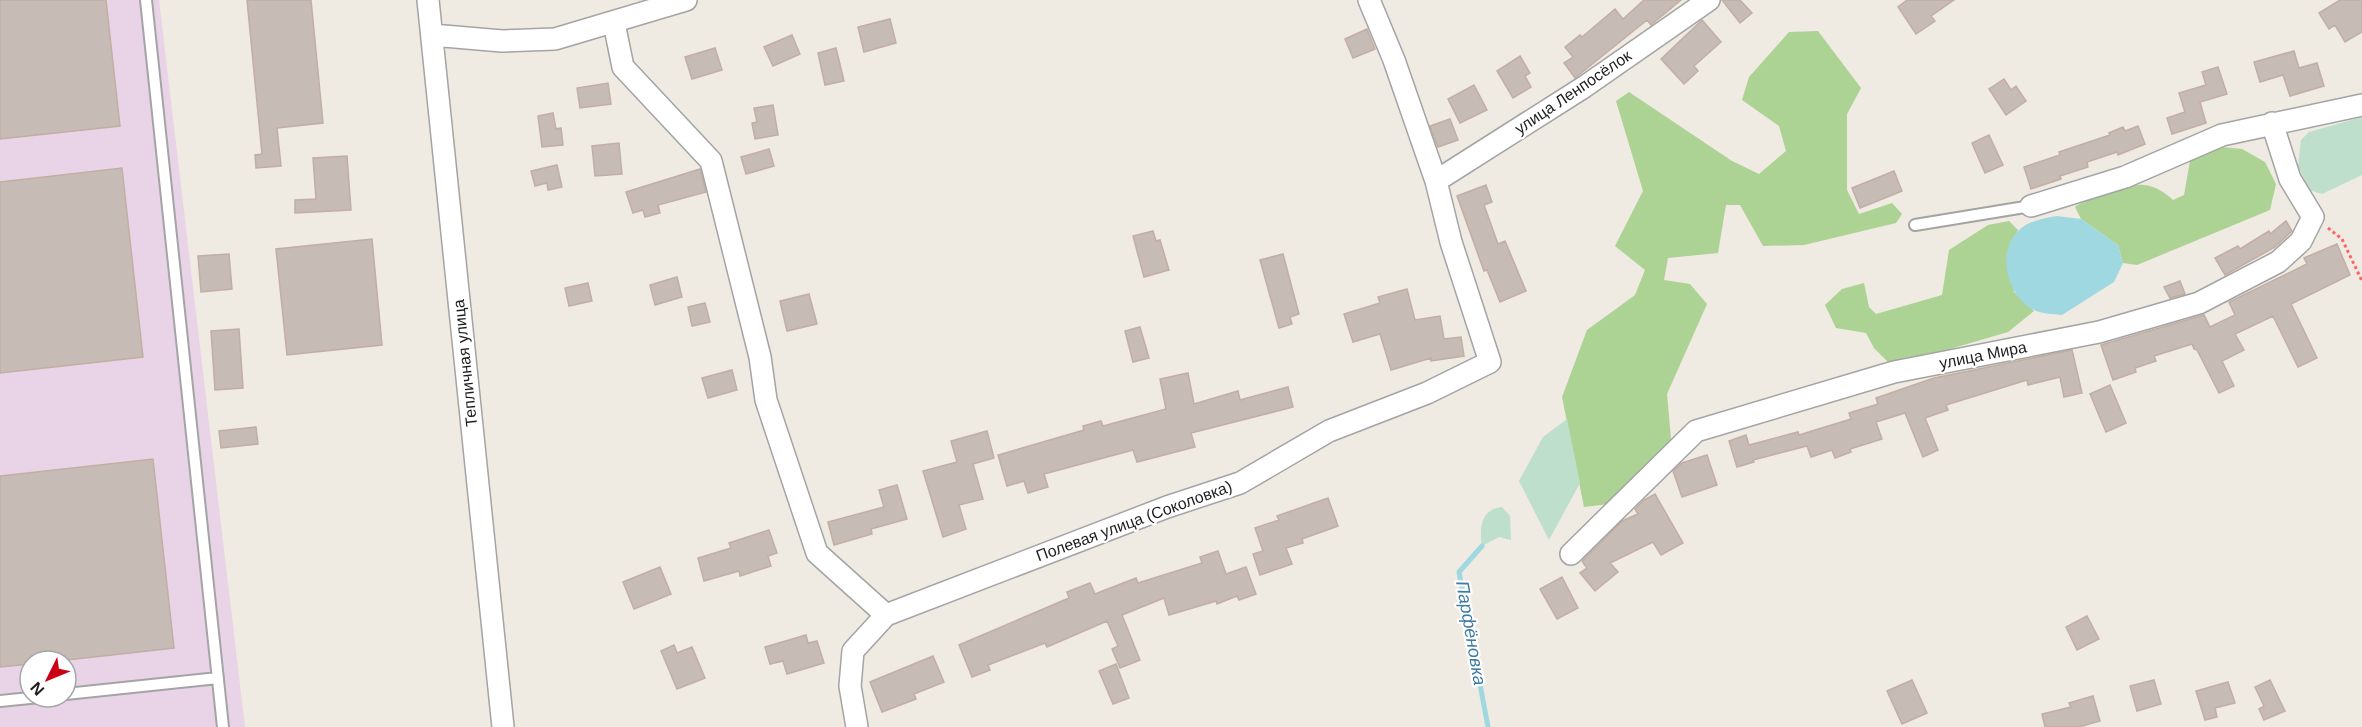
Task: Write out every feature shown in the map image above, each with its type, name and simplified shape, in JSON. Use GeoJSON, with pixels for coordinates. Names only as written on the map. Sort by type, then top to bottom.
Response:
{"type":"FeatureCollection","features":[{"type":"Feature","properties":{"kind":"street","name":"Тепличная улица"},"geometry":{"type":"LineString","coordinates":[[428,0],[502,727]]}},
{"type":"Feature","properties":{"kind":"street"},"geometry":{"type":"LineString","coordinates":[[432,35],[502,41],[555,39],[687,0]]}},
{"type":"Feature","properties":{"kind":"street"},"geometry":{"type":"LineString","coordinates":[[1369,0],[1394,60],[1436,181]]}},
{"type":"Feature","properties":{"kind":"street","name":"улица Ленпосёлок"},"geometry":{"type":"LineString","coordinates":[[1436,181],[1584,87],[1709,0]]}},
{"type":"Feature","properties":{"kind":"street"},"geometry":{"type":"LineString","coordinates":[[614,23],[623,67],[711,161],[760,357],[766,400],[818,553],[886,615]]}},
{"type":"Feature","properties":{"kind":"street"},"geometry":{"type":"LineString","coordinates":[[2031,206],[2125,177],[2222,135],[2362,105]]}},
{"type":"Feature","properties":{"kind":"street"},"geometry":{"type":"LineString","coordinates":[[2272,123],[2290,179],[2313,217]]}},
{"type":"Feature","properties":{"kind":"street","name":"Полевая улица (Соколовка)"},"geometry":{"type":"LineString","coordinates":[[857,727],[850,686],[853,651],[886,615],[1167,507],[1240,483],[1329,431],[1427,393],[1490,362],[1451,242],[1436,181]]}},
{"type":"Feature","properties":{"kind":"street","name":"улица Мира"},"geometry":{"type":"LineString","coordinates":[[1571,554],[1696,431],[1894,372],[2099,332],[2199,303],[2278,262],[2301,241],[2313,217]]}},
{"type":"Feature","properties":{"kind":"lane"},"geometry":{"type":"LineString","coordinates":[[146,0],[223,727]]}},
{"type":"Feature","properties":{"kind":"lane"},"geometry":{"type":"LineString","coordinates":[[1915,225],[2031,206]]}},
{"type":"Feature","properties":{"kind":"lane"},"geometry":{"type":"LineString","coordinates":[[78,693],[218,678]]}},
{"type":"Feature","properties":{"kind":"lane"},"geometry":{"type":"LineString","coordinates":[[0,701],[18,699]]}},
{"type":"Feature","properties":{"kind":"path"},"geometry":{"type":"LineString","coordinates":[[2313,217],[2342,239],[2362,281]]}},
{"type":"Feature","properties":{"kind":"shaded area"},"geometry":{"type":"Polygon","coordinates":[[[0,0],[159,0],[245,727],[0,727],[0,0]]]}},
{"type":"Feature","properties":{"kind":"green space"},"geometry":{"type":"Polygon","coordinates":[[[1818,31],[1861,88],[1847,114],[1847,190],[1859,214],[1892,203],[1902,214],[1896,223],[1804,245],[1763,246],[1740,205],[1726,205],[1718,253],[1668,258],[1664,280],[1690,284],[1707,304],[1667,394],[1671,439],[1609,504],[1584,507],[1562,397],[1587,330],[1635,295],[1645,270],[1615,246],[1643,191],[1616,101],[1629,92],[1732,161],[1759,174],[1786,151],[1779,126],[1742,100],[1749,77],[1789,32],[1818,31]]]}},
{"type":"Feature","properties":{"kind":"green space"},"geometry":{"type":"Polygon","coordinates":[[[2362,117],[2362,175],[2322,194],[2309,190],[2298,166],[2301,140],[2309,132],[2362,117]]]}},
{"type":"Feature","properties":{"kind":"green space"},"geometry":{"type":"Polygon","coordinates":[[[2212,146],[2242,149],[2265,162],[2276,184],[2270,210],[2137,265],[2123,263],[2118,245],[2081,219],[2075,207],[2088,200],[2137,185],[2156,188],[2173,200],[2184,195],[2190,161],[2212,146]]]}},
{"type":"Feature","properties":{"kind":"green space"},"geometry":{"type":"Polygon","coordinates":[[[2009,221],[2018,230],[2010,245],[2014,292],[2034,311],[2008,332],[1892,366],[1874,348],[1866,333],[1836,328],[1825,305],[1842,289],[1864,283],[1869,307],[1876,314],[1942,295],[1949,250],[1988,225],[2009,221]]]}},
{"type":"Feature","properties":{"kind":"green space"},"geometry":{"type":"Polygon","coordinates":[[[1567,419],[1580,483],[1549,540],[1519,481],[1543,437],[1567,419]]]}},
{"type":"Feature","properties":{"kind":"green space"},"geometry":{"type":"Polygon","coordinates":[[[1502,507],[1510,516],[1511,540],[1499,537],[1482,546],[1483,520],[1490,511],[1502,507]]]}},
{"type":"Feature","properties":{"kind":"water"},"geometry":{"type":"Polygon","coordinates":[[[2057,216],[2081,219],[2118,245],[2123,263],[2114,282],[2062,315],[2037,311],[2025,304],[2011,285],[2006,262],[2011,240],[2018,231],[2031,222],[2057,216]]]}},
{"type":"Feature","properties":{"kind":"building"},"geometry":{"type":"Polygon","coordinates":[[[0,0],[106,0],[120,126],[0,139],[0,0]]]}},
{"type":"Feature","properties":{"kind":"building"},"geometry":{"type":"Polygon","coordinates":[[[247,0],[311,0],[323,123],[277,128],[281,166],[256,168],[255,155],[262,154],[247,0]]]}},
{"type":"Feature","properties":{"kind":"building"},"geometry":{"type":"Polygon","coordinates":[[[1644,0],[1681,0],[1651,25],[1647,20],[1575,78],[1564,63],[1573,57],[1565,47],[1580,35],[1582,37],[1615,9],[1623,19],[1644,0]]]}},
{"type":"Feature","properties":{"kind":"building"},"geometry":{"type":"Polygon","coordinates":[[[1722,0],[1740,0],[1752,13],[1740,23],[1722,0]]]}},
{"type":"Feature","properties":{"kind":"building"},"geometry":{"type":"Polygon","coordinates":[[[1907,0],[1954,0],[1931,16],[1935,21],[1916,34],[1898,7],[1907,0]]]}},
{"type":"Feature","properties":{"kind":"building"},"geometry":{"type":"Polygon","coordinates":[[[2340,0],[2362,0],[2362,32],[2345,42],[2335,25],[2329,29],[2319,13],[2340,0]]]}},
{"type":"Feature","properties":{"kind":"building"},"geometry":{"type":"Polygon","coordinates":[[[890,19],[896,43],[864,52],[858,27],[890,19]]]}},
{"type":"Feature","properties":{"kind":"building"},"geometry":{"type":"Polygon","coordinates":[[[1702,20],[1721,42],[1694,66],[1698,71],[1684,84],[1661,59],[1702,20]]]}},
{"type":"Feature","properties":{"kind":"building"},"geometry":{"type":"Polygon","coordinates":[[[1367,29],[1375,49],[1353,58],[1345,39],[1367,29]]]}},
{"type":"Feature","properties":{"kind":"building"},"geometry":{"type":"Polygon","coordinates":[[[792,35],[800,54],[773,66],[764,47],[792,35]]]}},
{"type":"Feature","properties":{"kind":"building"},"geometry":{"type":"Polygon","coordinates":[[[715,48],[722,70],[692,79],[685,57],[715,48]]]}},
{"type":"Feature","properties":{"kind":"building"},"geometry":{"type":"Polygon","coordinates":[[[836,48],[844,81],[825,85],[818,53],[836,48]]]}},
{"type":"Feature","properties":{"kind":"building"},"geometry":{"type":"Polygon","coordinates":[[[2294,51],[2299,68],[2317,63],[2324,86],[2290,96],[2283,75],[2260,82],[2254,62],[2294,51]]]}},
{"type":"Feature","properties":{"kind":"building"},"geometry":{"type":"Polygon","coordinates":[[[1520,56],[1530,73],[1525,76],[1531,87],[1513,98],[1497,71],[1520,56]]]}},
{"type":"Feature","properties":{"kind":"building"},"geometry":{"type":"Polygon","coordinates":[[[2218,67],[2227,94],[2200,102],[2206,123],[2172,134],[2167,118],[2185,112],[2179,93],[2206,85],[2202,72],[2218,67]]]}},
{"type":"Feature","properties":{"kind":"building"},"geometry":{"type":"Polygon","coordinates":[[[2004,79],[2011,90],[2016,86],[2026,101],[2006,115],[1989,89],[2004,79]]]}},
{"type":"Feature","properties":{"kind":"building"},"geometry":{"type":"Polygon","coordinates":[[[608,83],[611,104],[580,108],[577,88],[608,83]]]}},
{"type":"Feature","properties":{"kind":"building"},"geometry":{"type":"Polygon","coordinates":[[[1474,85],[1487,110],[1460,123],[1448,99],[1474,85]]]}},
{"type":"Feature","properties":{"kind":"building"},"geometry":{"type":"Polygon","coordinates":[[[773,105],[778,135],[755,139],[752,123],[757,122],[754,108],[773,105]]]}},
{"type":"Feature","properties":{"kind":"building"},"geometry":{"type":"Polygon","coordinates":[[[553,113],[556,129],[561,128],[563,145],[542,147],[538,116],[553,113]]]}},
{"type":"Feature","properties":{"kind":"building"},"geometry":{"type":"Polygon","coordinates":[[[1450,119],[1458,140],[1438,147],[1430,126],[1450,119]]]}},
{"type":"Feature","properties":{"kind":"building"},"geometry":{"type":"Polygon","coordinates":[[[2138,126],[2145,144],[2118,155],[2117,152],[2087,162],[2088,167],[2031,189],[2024,167],[2060,155],[2059,152],[2110,135],[2109,133],[2123,127],[2125,131],[2138,126]]]}},
{"type":"Feature","properties":{"kind":"building"},"geometry":{"type":"Polygon","coordinates":[[[1989,135],[2003,165],[1985,173],[1972,143],[1989,135]]]}},
{"type":"Feature","properties":{"kind":"building"},"geometry":{"type":"Polygon","coordinates":[[[619,143],[622,174],[595,176],[592,146],[619,143]]]}},
{"type":"Feature","properties":{"kind":"building"},"geometry":{"type":"Polygon","coordinates":[[[769,149],[774,166],[746,174],[741,157],[769,149]]]}},
{"type":"Feature","properties":{"kind":"building"},"geometry":{"type":"Polygon","coordinates":[[[347,156],[351,210],[295,213],[295,200],[316,199],[313,158],[347,156]]]}},
{"type":"Feature","properties":{"kind":"building"},"geometry":{"type":"Polygon","coordinates":[[[557,165],[562,187],[548,190],[547,183],[535,186],[531,171],[557,165]]]}},
{"type":"Feature","properties":{"kind":"building"},"geometry":{"type":"Polygon","coordinates":[[[122,168],[143,357],[0,373],[0,182],[122,168]]]}},
{"type":"Feature","properties":{"kind":"building"},"geometry":{"type":"Polygon","coordinates":[[[700,169],[706,192],[658,205],[660,213],[645,217],[643,210],[633,213],[626,192],[700,169]]]}},
{"type":"Feature","properties":{"kind":"building"},"geometry":{"type":"Polygon","coordinates":[[[1894,171],[1902,191],[1860,208],[1852,188],[1894,171]]]}},
{"type":"Feature","properties":{"kind":"building"},"geometry":{"type":"Polygon","coordinates":[[[1486,185],[1492,202],[1484,205],[1498,244],[1505,241],[1526,291],[1500,302],[1487,270],[1484,271],[1457,196],[1486,185]]]}},
{"type":"Feature","properties":{"kind":"building"},"geometry":{"type":"Polygon","coordinates":[[[2286,221],[2292,231],[2275,247],[2225,275],[2215,258],[2238,246],[2240,249],[2269,231],[2270,234],[2286,221]]]}},
{"type":"Feature","properties":{"kind":"building"},"geometry":{"type":"Polygon","coordinates":[[[1153,231],[1156,241],[1160,240],[1169,270],[1144,277],[1133,236],[1153,231]]]}},
{"type":"Feature","properties":{"kind":"building"},"geometry":{"type":"Polygon","coordinates":[[[372,239],[382,345],[287,355],[276,249],[372,239]]]}},
{"type":"Feature","properties":{"kind":"building"},"geometry":{"type":"Polygon","coordinates":[[[2337,244],[2350,275],[2291,304],[2317,358],[2298,367],[2273,316],[2235,334],[2244,350],[2222,361],[2234,386],[2219,393],[2192,344],[2154,356],[2156,361],[2135,368],[2136,372],[2113,380],[2101,345],[2204,315],[2210,327],[2235,315],[2229,302],[2307,264],[2304,258],[2337,244]]]}},
{"type":"Feature","properties":{"kind":"building"},"geometry":{"type":"Polygon","coordinates":[[[229,254],[232,289],[201,292],[198,256],[229,254]]]}},
{"type":"Feature","properties":{"kind":"building"},"geometry":{"type":"Polygon","coordinates":[[[1283,254],[1299,314],[1290,317],[1292,324],[1279,328],[1260,260],[1283,254]]]}},
{"type":"Feature","properties":{"kind":"building"},"geometry":{"type":"Polygon","coordinates":[[[677,277],[682,297],[655,305],[650,285],[677,277]]]}},
{"type":"Feature","properties":{"kind":"building"},"geometry":{"type":"Polygon","coordinates":[[[2180,281],[2185,294],[2170,298],[2164,287],[2180,281]]]}},
{"type":"Feature","properties":{"kind":"building"},"geometry":{"type":"Polygon","coordinates":[[[588,283],[592,301],[569,306],[565,288],[588,283]]]}},
{"type":"Feature","properties":{"kind":"building"},"geometry":{"type":"Polygon","coordinates":[[[1407,289],[1415,320],[1440,316],[1444,339],[1461,337],[1464,356],[1431,361],[1431,358],[1391,370],[1380,334],[1353,342],[1344,314],[1380,303],[1378,297],[1407,289]]]}},
{"type":"Feature","properties":{"kind":"building"},"geometry":{"type":"Polygon","coordinates":[[[809,294],[817,324],[787,331],[780,301],[809,294]]]}},
{"type":"Feature","properties":{"kind":"building"},"geometry":{"type":"Polygon","coordinates":[[[705,303],[710,322],[692,326],[688,307],[705,303]]]}},
{"type":"Feature","properties":{"kind":"building"},"geometry":{"type":"Polygon","coordinates":[[[1140,327],[1149,358],[1133,362],[1125,331],[1140,327]]]}},
{"type":"Feature","properties":{"kind":"building"},"geometry":{"type":"Polygon","coordinates":[[[239,329],[243,388],[215,390],[211,331],[239,329]]]}},
{"type":"Feature","properties":{"kind":"building"},"geometry":{"type":"Polygon","coordinates":[[[2072,350],[2082,393],[2064,397],[2060,377],[2028,385],[2027,380],[1946,405],[1948,410],[1925,418],[1938,450],[1923,457],[1905,413],[1876,422],[1882,439],[1850,449],[1851,452],[1835,458],[1832,450],[1811,457],[1807,446],[1753,460],[1754,462],[1737,467],[1729,441],[1746,435],[1749,445],[1798,432],[1799,435],[1851,419],[1849,413],[1878,404],[1876,398],[1934,378],[2072,350]]]}},
{"type":"Feature","properties":{"kind":"building"},"geometry":{"type":"Polygon","coordinates":[[[732,370],[737,390],[708,398],[702,378],[732,370]]]}},
{"type":"Feature","properties":{"kind":"building"},"geometry":{"type":"Polygon","coordinates":[[[1188,373],[1194,404],[1238,391],[1240,400],[1288,387],[1293,407],[1191,433],[1195,447],[1137,462],[1133,450],[1044,474],[1048,487],[1028,493],[1024,481],[1007,486],[998,455],[1084,430],[1083,426],[1101,421],[1103,426],[1166,409],[1160,379],[1188,373]]]}},
{"type":"Feature","properties":{"kind":"building"},"geometry":{"type":"Polygon","coordinates":[[[2110,385],[2126,423],[2106,432],[2090,394],[2110,385]]]}},
{"type":"Feature","properties":{"kind":"building"},"geometry":{"type":"Polygon","coordinates":[[[256,427],[258,444],[221,448],[219,431],[256,427]]]}},
{"type":"Feature","properties":{"kind":"building"},"geometry":{"type":"Polygon","coordinates":[[[987,431],[994,458],[973,464],[983,499],[959,505],[966,529],[943,537],[923,471],[957,462],[951,441],[987,431]]]}},
{"type":"Feature","properties":{"kind":"building"},"geometry":{"type":"Polygon","coordinates":[[[1707,455],[1717,485],[1682,497],[1673,471],[1682,463],[1707,455]]]}},
{"type":"Feature","properties":{"kind":"building"},"geometry":{"type":"Polygon","coordinates":[[[153,459],[174,648],[78,659],[78,649],[18,649],[18,665],[0,667],[0,476],[153,459]]]}},
{"type":"Feature","properties":{"kind":"building"},"geometry":{"type":"Polygon","coordinates":[[[897,485],[907,519],[871,529],[872,534],[834,545],[828,522],[884,507],[879,490],[897,485]]]}},
{"type":"Feature","properties":{"kind":"building"},"geometry":{"type":"Polygon","coordinates":[[[1655,494],[1683,543],[1661,555],[1653,542],[1610,563],[1618,572],[1595,591],[1580,573],[1587,568],[1582,561],[1622,521],[1638,514],[1635,509],[1655,494]]]}},
{"type":"Feature","properties":{"kind":"building"},"geometry":{"type":"Polygon","coordinates":[[[1328,498],[1338,526],[1302,539],[1303,543],[1286,548],[1292,564],[1260,575],[1253,554],[1263,551],[1255,528],[1279,520],[1277,516],[1328,498]]]}},
{"type":"Feature","properties":{"kind":"building"},"geometry":{"type":"Polygon","coordinates":[[[769,530],[777,553],[768,556],[771,566],[740,576],[739,571],[704,581],[698,558],[731,548],[729,543],[769,530]]]}},
{"type":"Feature","properties":{"kind":"building"},"geometry":{"type":"Polygon","coordinates":[[[1218,551],[1226,574],[1246,567],[1256,594],[1239,600],[1237,596],[1217,604],[1216,601],[1169,615],[1164,598],[1122,615],[1140,660],[1120,668],[1112,649],[1118,646],[1107,621],[1047,647],[1045,643],[988,665],[990,670],[972,677],[959,645],[1069,598],[1067,592],[1090,583],[1095,594],[1136,578],[1138,583],[1202,563],[1200,557],[1218,551]]]}},
{"type":"Feature","properties":{"kind":"building"},"geometry":{"type":"Polygon","coordinates":[[[660,567],[671,594],[634,609],[623,582],[660,567]]]}},
{"type":"Feature","properties":{"kind":"building"},"geometry":{"type":"Polygon","coordinates":[[[1562,577],[1578,608],[1557,619],[1540,589],[1562,577]]]}},
{"type":"Feature","properties":{"kind":"building"},"geometry":{"type":"Polygon","coordinates":[[[2087,616],[2099,639],[2077,650],[2066,627],[2087,616]]]}},
{"type":"Feature","properties":{"kind":"building"},"geometry":{"type":"Polygon","coordinates":[[[806,635],[808,643],[817,641],[824,663],[787,674],[783,661],[770,664],[765,647],[806,635]]]}},
{"type":"Feature","properties":{"kind":"building"},"geometry":{"type":"Polygon","coordinates":[[[674,645],[677,653],[692,647],[705,678],[677,689],[661,651],[674,645]]]}},
{"type":"Feature","properties":{"kind":"building"},"geometry":{"type":"Polygon","coordinates":[[[933,656],[944,682],[914,694],[916,699],[882,712],[870,682],[933,656]]]}},
{"type":"Feature","properties":{"kind":"building"},"geometry":{"type":"Polygon","coordinates":[[[1116,664],[1129,698],[1113,704],[1099,671],[1116,664]]]}},
{"type":"Feature","properties":{"kind":"building"},"geometry":{"type":"Polygon","coordinates":[[[1912,680],[1927,713],[1902,724],[1887,691],[1912,680]]]}},
{"type":"Feature","properties":{"kind":"building"},"geometry":{"type":"Polygon","coordinates":[[[2154,680],[2161,704],[2137,711],[2130,686],[2154,680]]]}},
{"type":"Feature","properties":{"kind":"building"},"geometry":{"type":"Polygon","coordinates":[[[2270,680],[2285,711],[2264,720],[2259,709],[2264,706],[2255,687],[2270,680]]]}},
{"type":"Feature","properties":{"kind":"building"},"geometry":{"type":"Polygon","coordinates":[[[2228,682],[2235,703],[2215,708],[2217,717],[2205,720],[2196,691],[2228,682]]]}},
{"type":"Feature","properties":{"kind":"building"},"geometry":{"type":"Polygon","coordinates":[[[2093,696],[2100,721],[2079,727],[2045,727],[2042,714],[2071,707],[2069,703],[2093,696]]]}},
{"type":"Feature","properties":{"kind":"waterway","name":"Парфёновка"},"geometry":{"type":"LineString","coordinates":[[1482,546],[1459,572],[1488,727]]}}]}
